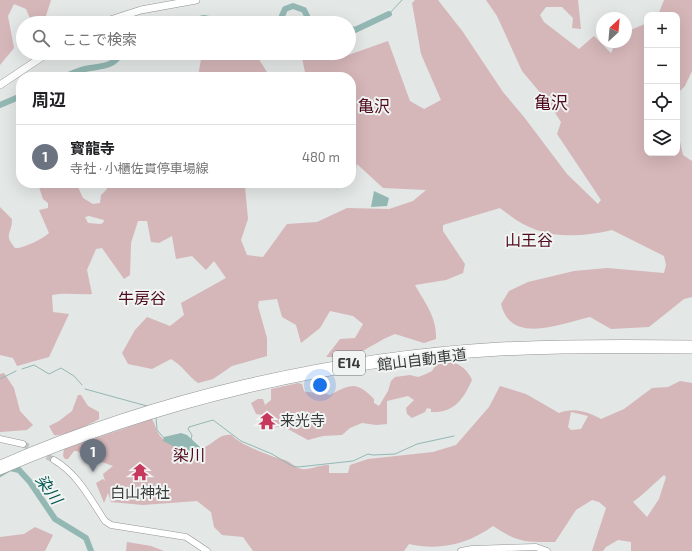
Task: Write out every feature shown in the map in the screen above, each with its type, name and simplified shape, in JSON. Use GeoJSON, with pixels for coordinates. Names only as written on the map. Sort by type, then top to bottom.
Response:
{"type":"FeatureCollection","features":[{"type":"Feature","properties":{"kind":"highway"},"geometry":{"type":"LineString","coordinates":[[123,16],[141,10],[196,0]]}},
{"type":"Feature","properties":{"kind":"highway"},"geometry":{"type":"LineString","coordinates":[[19,72],[37,60]]}},
{"type":"Feature","properties":{"kind":"highway"},"geometry":{"type":"LineString","coordinates":[[0,84],[16,74]]}},
{"type":"Feature","properties":{"kind":"highway","name":"館山自動車道"},"geometry":{"type":"LineString","coordinates":[[0,471],[19,459],[88,430],[150,410],[267,379],[333,366],[420,354],[499,346],[585,343],[692,344]]}},
{"type":"Feature","properties":{"kind":"highway","name":"館山自動車道"},"geometry":{"type":"LineString","coordinates":[[0,464],[152,416],[213,399],[326,374],[434,358],[500,352],[622,349],[692,350]]}},
{"type":"Feature","properties":{"kind":"main road"},"geometry":{"type":"LineString","coordinates":[[0,439],[23,444]]}},
{"type":"Feature","properties":{"kind":"main road"},"geometry":{"type":"LineString","coordinates":[[54,460],[69,470],[79,482],[105,522],[111,525],[186,537],[197,542],[207,551]]}},
{"type":"Feature","properties":{"kind":"main road"},"geometry":{"type":"LineString","coordinates":[[461,551],[472,549],[536,547],[547,551]]}},
{"type":"Feature","properties":{"kind":"shaded area"},"geometry":{"type":"Polygon","coordinates":[[[0,0],[51,0],[46,16],[29,16],[26,9],[14,4],[8,16],[14,48],[0,65],[0,0]]]}},
{"type":"Feature","properties":{"kind":"shaded area"},"geometry":{"type":"Polygon","coordinates":[[[415,0],[438,0],[463,32],[503,92],[567,174],[598,204],[601,200],[557,134],[561,122],[548,102],[522,71],[497,16],[486,0],[578,0],[581,29],[572,28],[573,18],[562,7],[546,7],[540,15],[544,22],[579,49],[594,36],[596,38],[596,48],[606,48],[611,53],[613,48],[632,48],[632,29],[644,24],[644,156],[680,156],[680,142],[683,155],[692,161],[692,297],[684,299],[649,327],[611,329],[590,317],[552,327],[526,328],[515,325],[507,317],[501,304],[509,291],[528,282],[574,271],[607,268],[664,273],[666,265],[664,256],[612,230],[578,235],[545,232],[523,224],[500,208],[443,225],[443,231],[465,264],[463,273],[446,280],[415,285],[435,324],[436,339],[424,343],[395,334],[381,340],[357,354],[326,357],[340,339],[355,338],[363,324],[353,316],[330,311],[320,328],[301,343],[296,325],[282,317],[277,299],[259,301],[258,306],[267,338],[267,356],[232,366],[213,379],[198,383],[171,359],[152,369],[128,364],[122,353],[135,330],[147,317],[170,326],[184,315],[181,303],[226,278],[214,261],[206,270],[192,256],[176,259],[172,236],[159,243],[151,242],[147,221],[138,221],[131,243],[130,275],[124,279],[102,248],[96,249],[87,270],[92,294],[52,295],[53,312],[69,314],[49,357],[17,366],[13,358],[0,355],[0,207],[12,219],[9,240],[15,248],[18,248],[37,241],[49,233],[39,210],[48,208],[48,203],[43,199],[39,188],[78,188],[83,198],[93,204],[100,203],[101,195],[107,188],[245,188],[248,219],[241,240],[247,255],[263,257],[287,224],[317,222],[347,208],[389,209],[413,201],[426,190],[383,188],[357,164],[356,168],[356,72],[305,72],[302,60],[356,60],[356,52],[388,41],[410,101],[424,109],[441,100],[421,54],[412,3],[415,0]],[[89,216],[85,217],[88,223],[103,223],[104,220],[89,216]]]}},
{"type":"Feature","properties":{"kind":"shaded area"},"geometry":{"type":"Polygon","coordinates":[[[664,0],[692,0],[692,71],[685,86],[680,91],[680,12],[659,12],[664,0]]]}},
{"type":"Feature","properties":{"kind":"shaded area"},"geometry":{"type":"Polygon","coordinates":[[[201,60],[259,60],[267,72],[199,72],[201,60]]]}},
{"type":"Feature","properties":{"kind":"shaded area"},"geometry":{"type":"Polygon","coordinates":[[[441,360],[451,361],[460,365],[467,371],[472,380],[465,394],[452,408],[439,412],[431,412],[431,409],[427,408],[425,412],[412,418],[407,414],[406,408],[414,400],[408,396],[387,401],[387,424],[376,425],[362,423],[350,428],[342,435],[323,436],[308,440],[286,428],[276,427],[271,416],[256,414],[251,403],[258,399],[263,399],[265,405],[271,400],[271,389],[298,383],[302,384],[304,391],[306,392],[324,393],[330,395],[343,388],[353,386],[358,387],[368,393],[374,399],[374,403],[379,406],[388,391],[391,381],[395,377],[410,375],[418,377],[432,371],[441,360]]]}},
{"type":"Feature","properties":{"kind":"shaded area"},"geometry":{"type":"Polygon","coordinates":[[[4,373],[14,388],[20,411],[33,425],[27,430],[0,432],[0,374],[4,373]]]}},
{"type":"Feature","properties":{"kind":"shaded area"},"geometry":{"type":"Polygon","coordinates":[[[680,381],[692,383],[692,551],[631,551],[631,542],[618,540],[606,547],[603,551],[592,551],[606,508],[599,502],[592,500],[576,510],[555,542],[536,542],[516,539],[493,526],[464,541],[432,547],[409,544],[404,551],[253,551],[243,537],[222,535],[214,527],[211,512],[197,501],[143,505],[111,502],[108,493],[104,503],[96,483],[103,479],[105,481],[103,474],[113,466],[83,455],[77,451],[74,451],[68,459],[65,459],[63,456],[64,449],[152,419],[162,438],[170,443],[182,447],[199,449],[224,436],[232,435],[235,439],[248,446],[265,454],[285,460],[298,468],[309,469],[329,465],[329,473],[348,473],[350,465],[368,459],[433,452],[456,445],[489,407],[500,386],[526,394],[559,413],[575,410],[591,414],[601,419],[624,409],[652,388],[668,387],[680,381]],[[571,412],[568,427],[571,430],[581,429],[588,416],[571,412]],[[664,475],[633,502],[647,517],[659,499],[666,477],[664,475]]]}},
{"type":"Feature","properties":{"kind":"shaded area"},"geometry":{"type":"Polygon","coordinates":[[[78,395],[81,395],[88,406],[99,412],[99,419],[70,432],[54,435],[49,426],[59,421],[72,411],[78,395]]]}},
{"type":"Feature","properties":{"kind":"shaded area"},"geometry":{"type":"Polygon","coordinates":[[[35,527],[53,535],[45,551],[0,551],[0,537],[24,534],[35,527]]]}},
{"type":"Feature","properties":{"kind":"shaded area"},"geometry":{"type":"Polygon","coordinates":[[[127,542],[151,546],[164,551],[126,551],[127,542]]]}},
{"type":"Feature","properties":{"kind":"water"},"geometry":{"type":"Polygon","coordinates":[[[374,191],[389,198],[387,206],[371,207],[374,191]]]}},
{"type":"Feature","properties":{"kind":"water"},"geometry":{"type":"Polygon","coordinates":[[[181,433],[187,435],[200,447],[199,452],[183,451],[163,441],[164,437],[181,433]]]}},
{"type":"Feature","properties":{"kind":"waterway"},"geometry":{"type":"LineString","coordinates":[[389,14],[402,0]]}},
{"type":"Feature","properties":{"kind":"waterway"},"geometry":{"type":"LineString","coordinates":[[282,16],[285,9],[293,6],[304,10],[307,16]]}},
{"type":"Feature","properties":{"kind":"waterway"},"geometry":{"type":"LineString","coordinates":[[356,30],[389,14]]}},
{"type":"Feature","properties":{"kind":"waterway"},"geometry":{"type":"LineString","coordinates":[[77,72],[105,66],[115,60]]}},
{"type":"Feature","properties":{"kind":"waterway"},"geometry":{"type":"LineString","coordinates":[[0,105],[16,98]]}},
{"type":"Feature","properties":{"kind":"waterway"},"geometry":{"type":"LineString","coordinates":[[22,369],[34,365],[49,374],[61,368],[74,376],[82,385]]}},
{"type":"Feature","properties":{"kind":"waterway"},"geometry":{"type":"LineString","coordinates":[[0,379],[16,371]]}},
{"type":"Feature","properties":{"kind":"waterway"},"geometry":{"type":"LineString","coordinates":[[85,389],[147,406]]}},
{"type":"Feature","properties":{"kind":"waterway"},"geometry":{"type":"LineString","coordinates":[[156,417],[157,430],[164,438]]}},
{"type":"Feature","properties":{"kind":"waterway"},"geometry":{"type":"LineString","coordinates":[[191,440],[192,435],[188,429],[189,427],[213,420],[241,441],[272,454],[292,466],[298,467],[353,461],[368,454],[395,454],[417,444],[454,436]]}},
{"type":"Feature","properties":{"kind":"waterway","name":"染川"},"geometry":{"type":"LineString","coordinates":[[0,474],[10,468],[19,470],[30,482],[55,519],[86,538],[91,551]]}},
{"type":"Feature","properties":{"kind":"tunnel"},"geometry":{"type":"LineString","coordinates":[[23,444],[54,460]]}},
{"type":"Feature","properties":{"kind":"place","name":"来光寺"},"geometry":{"type":"Point","coordinates":[267,421]}},
{"type":"Feature","properties":{"kind":"place","name":"寳龍寺"},"geometry":{"type":"Point","coordinates":[93,472]}},
{"type":"Feature","properties":{"kind":"place","name":"白山神社"},"geometry":{"type":"Point","coordinates":[140,472]}},
{"type":"Feature","properties":{"kind":"district","name":"亀沢"},"geometry":{"type":"Point","coordinates":[551,103]}},
{"type":"Feature","properties":{"kind":"district","name":"亀沢"},"geometry":{"type":"Point","coordinates":[374,106]}},
{"type":"Feature","properties":{"kind":"district","name":"山王谷"},"geometry":{"type":"Point","coordinates":[529,240]}},
{"type":"Feature","properties":{"kind":"district","name":"牛房谷"},"geometry":{"type":"Point","coordinates":[142,298]}},
{"type":"Feature","properties":{"kind":"district","name":"染川"},"geometry":{"type":"Point","coordinates":[189,455]}}]}
